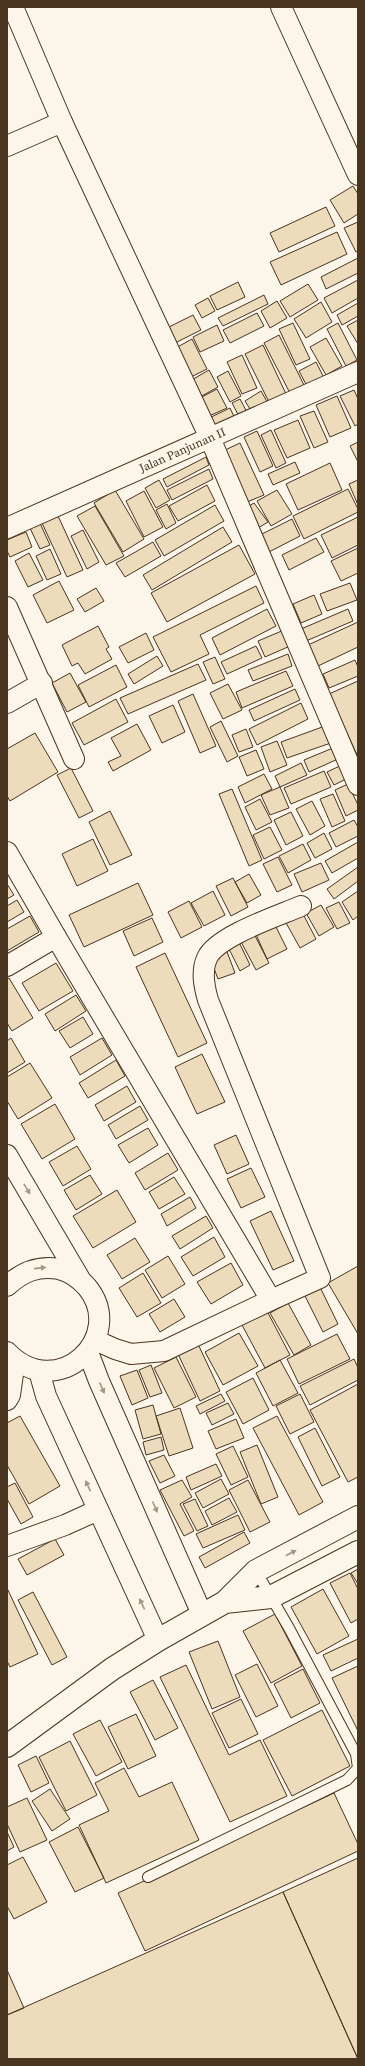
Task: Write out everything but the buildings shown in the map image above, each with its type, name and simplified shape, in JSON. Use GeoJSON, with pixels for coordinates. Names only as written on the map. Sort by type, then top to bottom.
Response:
{"type":"FeatureCollection","features":[{"type":"Feature","properties":{"kind":"main road"},"geometry":{"type":"LineString","coordinates":[[7,1746],[112,1669],[158,1640],[225,1602],[256,1571],[358,1517]]}},
{"type":"Feature","properties":{"kind":"main road"},"geometry":{"type":"LineString","coordinates":[[225,1602],[271,1597],[358,1552]]}},
{"type":"Feature","properties":{"kind":"street"},"geometry":{"type":"LineString","coordinates":[[13,7],[62,122],[210,438],[358,785]]}},
{"type":"Feature","properties":{"kind":"street"},"geometry":{"type":"LineString","coordinates":[[281,7],[358,175]]}},
{"type":"Feature","properties":{"kind":"street"},"geometry":{"type":"LineString","coordinates":[[7,146],[62,122]]}},
{"type":"Feature","properties":{"kind":"street","name":"Jalan Panjunan II"},"geometry":{"type":"LineString","coordinates":[[7,528],[358,372]]}},
{"type":"Feature","properties":{"kind":"street"},"geometry":{"type":"LineString","coordinates":[[7,607],[42,683],[74,759]]}},
{"type":"Feature","properties":{"kind":"street"},"geometry":{"type":"LineString","coordinates":[[7,703],[42,683]]}},
{"type":"Feature","properties":{"kind":"street"},"geometry":{"type":"LineString","coordinates":[[7,852],[271,1300]]}},
{"type":"Feature","properties":{"kind":"street"},"geometry":{"type":"LineString","coordinates":[[91,1346],[114,1349],[131,1354],[164,1351],[320,1278],[208,1000],[204,971],[207,957],[220,942],[300,906]]}},
{"type":"Feature","properties":{"kind":"street"},"geometry":{"type":"LineString","coordinates":[[7,966],[56,937]]}},
{"type":"Feature","properties":{"kind":"street"},"geometry":{"type":"LineString","coordinates":[[7,1155],[80,1279],[91,1292],[97,1307],[99,1324],[91,1346],[74,1364],[57,1370],[39,1371],[27,1367],[11,1356]]}},
{"type":"Feature","properties":{"kind":"street"},"geometry":{"type":"LineString","coordinates":[[7,1286],[18,1276],[33,1269],[50,1267],[66,1271],[80,1279]]}},
{"type":"Feature","properties":{"kind":"street"},"geometry":{"type":"LineString","coordinates":[[91,1346],[99,1381],[202,1614]]}},
{"type":"Feature","properties":{"kind":"street"},"geometry":{"type":"LineString","coordinates":[[7,1400],[10,1395],[11,1356]]}},
{"type":"Feature","properties":{"kind":"street"},"geometry":{"type":"LineString","coordinates":[[39,1371],[46,1396],[158,1640]]}},
{"type":"Feature","properties":{"kind":"street"},"geometry":{"type":"LineString","coordinates":[[7,1546],[65,1525],[98,1510]]}},
{"type":"Feature","properties":{"kind":"lane"},"geometry":{"type":"LineString","coordinates":[[148,1877],[347,1780],[358,1768],[356,1754],[256,1571]]}}]}
